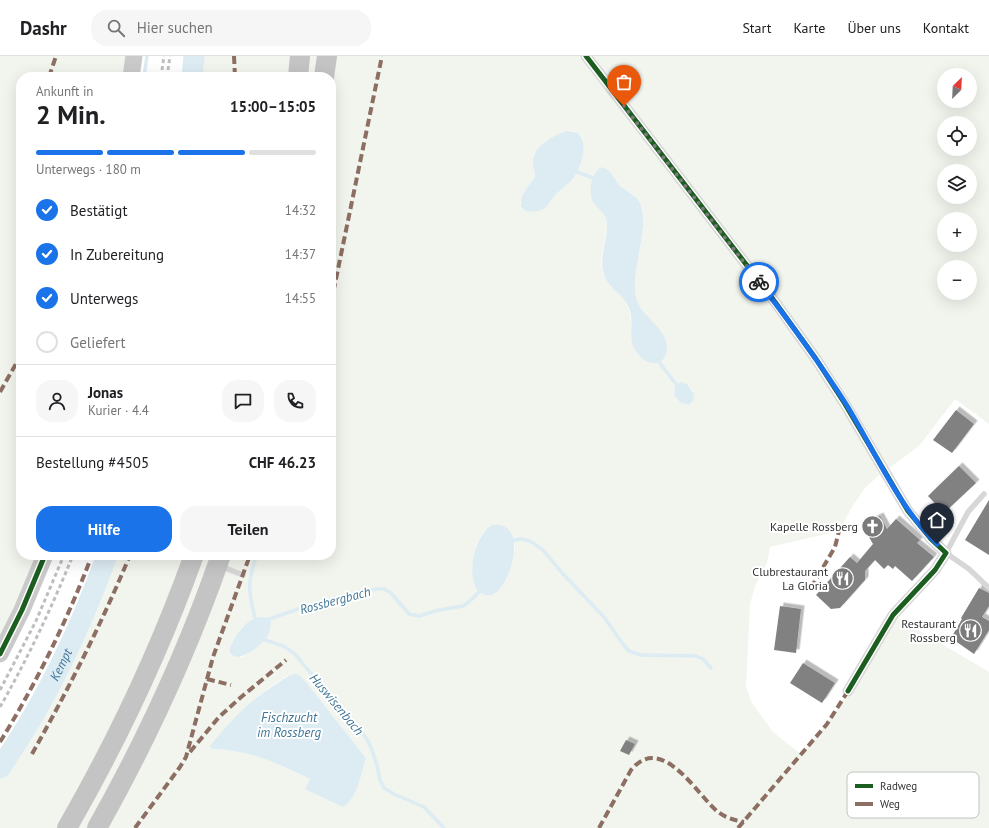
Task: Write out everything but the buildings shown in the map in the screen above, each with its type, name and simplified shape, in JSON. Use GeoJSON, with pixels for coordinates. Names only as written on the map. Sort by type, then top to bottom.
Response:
{"type":"FeatureCollection","features":[{"type":"Feature","properties":{"kind":"highway"},"geometry":{"type":"LineString","coordinates":[[298,72],[300,56]]}},
{"type":"Feature","properties":{"kind":"highway"},"geometry":{"type":"LineString","coordinates":[[324,72],[326,56]]}},
{"type":"Feature","properties":{"kind":"highway"},"geometry":{"type":"LineString","coordinates":[[67,828],[101,766],[142,683],[167,626],[192,560]]}},
{"type":"Feature","properties":{"kind":"highway"},"geometry":{"type":"LineString","coordinates":[[97,828],[138,750],[162,700],[195,624],[220,560]]}},
{"type":"Feature","properties":{"kind":"main road"},"geometry":{"type":"LineString","coordinates":[[132,72],[134,56]]}},
{"type":"Feature","properties":{"kind":"main road"},"geometry":{"type":"LineString","coordinates":[[0,654],[22,610],[43,560]]}},
{"type":"Feature","properties":{"kind":"street"},"geometry":{"type":"LineString","coordinates":[[586,56],[816,359],[846,404],[908,512],[931,539],[946,553],[938,566],[893,615],[848,691]]}},
{"type":"Feature","properties":{"kind":"lane"},"geometry":{"type":"LineString","coordinates":[[984,494],[968,512],[946,553],[970,569],[989,588]]}},
{"type":"Feature","properties":{"kind":"lane"},"geometry":{"type":"LineString","coordinates":[[220,560],[243,575]]}},
{"type":"Feature","properties":{"kind":"shaded area"},"geometry":{"type":"Polygon","coordinates":[[[0,56],[134,56],[132,72],[16,72],[16,560],[43,560],[0,654],[0,56]]]}},
{"type":"Feature","properties":{"kind":"shaded area"},"geometry":{"type":"Polygon","coordinates":[[[199,56],[989,56],[989,424],[955,399],[919,446],[877,477],[865,488],[852,507],[839,531],[770,547],[767,563],[755,586],[750,604],[746,687],[752,703],[773,732],[801,754],[827,724],[838,708],[893,615],[989,672],[989,828],[0,828],[0,756],[11,741],[60,652],[96,560],[336,560],[336,72],[197,72],[199,56]],[[572,131],[555,136],[544,143],[535,152],[533,162],[535,176],[523,195],[520,203],[532,212],[544,208],[555,195],[570,182],[577,172],[582,155],[583,140],[580,134],[572,131]],[[602,167],[597,171],[592,183],[607,221],[607,231],[601,265],[602,270],[607,281],[627,304],[631,317],[632,341],[637,354],[643,359],[652,362],[660,362],[666,354],[666,342],[659,330],[638,303],[636,297],[636,274],[643,222],[642,211],[639,201],[633,194],[620,186],[610,172],[602,167]],[[687,384],[675,385],[674,393],[687,405],[691,404],[693,392],[687,384]],[[485,530],[476,545],[474,560],[480,591],[485,594],[495,593],[502,586],[515,549],[514,540],[512,536],[485,530]],[[271,622],[243,626],[232,641],[229,652],[232,656],[242,657],[260,644],[270,631],[271,622]],[[287,676],[251,702],[212,749],[239,752],[262,758],[310,779],[305,789],[351,799],[358,784],[366,758],[305,681],[287,676]]]}},
{"type":"Feature","properties":{"kind":"water"},"geometry":{"type":"Polygon","coordinates":[[[568,131],[578,133],[582,138],[583,150],[578,170],[571,181],[555,195],[545,208],[537,211],[526,211],[522,207],[521,199],[535,176],[533,162],[534,155],[546,141],[568,131]]]}},
{"type":"Feature","properties":{"kind":"water"},"geometry":{"type":"Polygon","coordinates":[[[602,167],[608,170],[620,186],[639,201],[642,210],[642,234],[635,286],[636,297],[642,310],[658,327],[666,340],[666,354],[660,362],[655,363],[645,360],[636,352],[633,347],[631,337],[631,316],[628,305],[625,300],[609,285],[602,269],[607,220],[604,214],[593,202],[591,188],[595,173],[602,167]]]}},
{"type":"Feature","properties":{"kind":"water"},"geometry":{"type":"Polygon","coordinates":[[[681,382],[687,384],[694,394],[693,401],[689,405],[681,403],[674,395],[675,385],[681,382]]]}},
{"type":"Feature","properties":{"kind":"water"},"geometry":{"type":"Polygon","coordinates":[[[492,525],[504,526],[511,533],[514,544],[510,570],[498,591],[491,595],[482,594],[476,588],[472,566],[478,542],[484,532],[492,525]]]}},
{"type":"Feature","properties":{"kind":"water"},"geometry":{"type":"Polygon","coordinates":[[[259,617],[268,618],[271,622],[267,637],[248,654],[236,657],[232,655],[229,650],[237,634],[249,622],[259,617]]]}},
{"type":"Feature","properties":{"kind":"water","name":"Fischzucht im Rossberg"},"geometry":{"type":"Polygon","coordinates":[[[296,674],[305,681],[366,758],[356,791],[348,803],[343,807],[305,789],[310,779],[262,758],[238,752],[212,749],[210,746],[232,720],[257,697],[283,679],[290,675],[296,674]]]}},
{"type":"Feature","properties":{"kind":"waterway"},"geometry":{"type":"LineString","coordinates":[[145,72],[147,56]]}},
{"type":"Feature","properties":{"kind":"waterway","name":"Kempt"},"geometry":{"type":"LineString","coordinates":[[192,72],[194,56]]}},
{"type":"Feature","properties":{"kind":"waterway"},"geometry":{"type":"LineString","coordinates":[[577,172],[593,178]]}},
{"type":"Feature","properties":{"kind":"waterway"},"geometry":{"type":"LineString","coordinates":[[659,362],[676,384]]}},
{"type":"Feature","properties":{"kind":"waterway"},"geometry":{"type":"LineString","coordinates":[[514,540],[522,539],[530,541],[543,550],[563,574],[604,617],[629,651],[641,655],[696,656],[703,659],[711,668]]}},
{"type":"Feature","properties":{"kind":"waterway","name":"Kempt"},"geometry":{"type":"LineString","coordinates":[[0,768],[47,692],[85,611],[105,560]]}},
{"type":"Feature","properties":{"kind":"waterway"},"geometry":{"type":"LineString","coordinates":[[255,560],[250,579],[250,593],[255,618]]}},
{"type":"Feature","properties":{"kind":"waterway","name":"Rossbergbach"},"geometry":{"type":"LineString","coordinates":[[269,619],[316,603],[377,589],[384,589],[391,593],[409,614],[419,616],[439,610],[463,606],[480,591]]}},
{"type":"Feature","properties":{"kind":"waterway","name":"Huswisenbach"},"geometry":{"type":"LineString","coordinates":[[265,640],[283,646],[294,653],[318,681],[328,697],[354,721],[368,741],[377,765],[380,780],[384,788],[424,807],[444,828]]}},
{"type":"Feature","properties":{"kind":"railway"},"geometry":{"type":"LineString","coordinates":[[162,72],[164,56]]}},
{"type":"Feature","properties":{"kind":"railway"},"geometry":{"type":"LineString","coordinates":[[168,72],[170,56]]}},
{"type":"Feature","properties":{"kind":"railway"},"geometry":{"type":"LineString","coordinates":[[0,690],[36,621],[62,560]]}},
{"type":"Feature","properties":{"kind":"railway"},"geometry":{"type":"LineString","coordinates":[[0,707],[39,632],[71,560]]}},
{"type":"Feature","properties":{"kind":"marked path"},"geometry":{"type":"LineString","coordinates":[[51,72],[56,56]]}},
{"type":"Feature","properties":{"kind":"marked path"},"geometry":{"type":"LineString","coordinates":[[234,56],[235,72]]}},
{"type":"Feature","properties":{"kind":"marked path"},"geometry":{"type":"LineString","coordinates":[[336,279],[382,56]]}},
{"type":"Feature","properties":{"kind":"marked path"},"geometry":{"type":"LineString","coordinates":[[0,392],[16,364]]}},
{"type":"Feature","properties":{"kind":"marked path"},"geometry":{"type":"LineString","coordinates":[[811,588],[835,547],[839,531]]}},
{"type":"Feature","properties":{"kind":"marked path"},"geometry":{"type":"LineString","coordinates":[[0,742],[39,674],[62,627],[90,560]]}},
{"type":"Feature","properties":{"kind":"marked path"},"geometry":{"type":"LineString","coordinates":[[32,754],[84,656],[128,560]]}},
{"type":"Feature","properties":{"kind":"marked path"},"geometry":{"type":"LineString","coordinates":[[135,828],[186,757],[213,657],[248,560]]}},
{"type":"Feature","properties":{"kind":"marked path"},"geometry":{"type":"LineString","coordinates":[[190,752],[219,717],[286,660]]}},
{"type":"Feature","properties":{"kind":"marked path"},"geometry":{"type":"LineString","coordinates":[[207,679],[231,685]]}},
{"type":"Feature","properties":{"kind":"marked path"},"geometry":{"type":"LineString","coordinates":[[738,828],[827,724],[848,691]]}},
{"type":"Feature","properties":{"kind":"marked path"},"geometry":{"type":"LineString","coordinates":[[599,828],[631,770],[643,760],[655,758],[667,762],[678,770],[718,812],[724,816],[744,822]]}},
{"type":"Feature","properties":{"kind":"cycle path"},"geometry":{"type":"LineString","coordinates":[[586,56],[775,302],[816,359],[845,404],[908,511],[931,539],[946,553],[935,570],[893,615],[848,691]]}},
{"type":"Feature","properties":{"kind":"cycle path"},"geometry":{"type":"LineString","coordinates":[[0,654],[22,610],[43,560]]}},
{"type":"Feature","properties":{"kind":"way so far"},"geometry":{"type":"LineString","coordinates":[[624,106],[759,282]]}},
{"type":"Feature","properties":{"kind":"place","name":"Kapelle Rossberg"},"geometry":{"type":"Point","coordinates":[873,527]}},
{"type":"Feature","properties":{"kind":"place","name":"Clubrestaurant La Gloria"},"geometry":{"type":"Point","coordinates":[843,579]}},
{"type":"Feature","properties":{"kind":"place","name":"Restaurant Rossberg"},"geometry":{"type":"Point","coordinates":[971,631]}},
{"type":"Feature","properties":{"kind":"route"},"geometry":{"type":"LineString","coordinates":[[759,282],[816,359],[846,404],[908,512],[937,544]]}}]}
